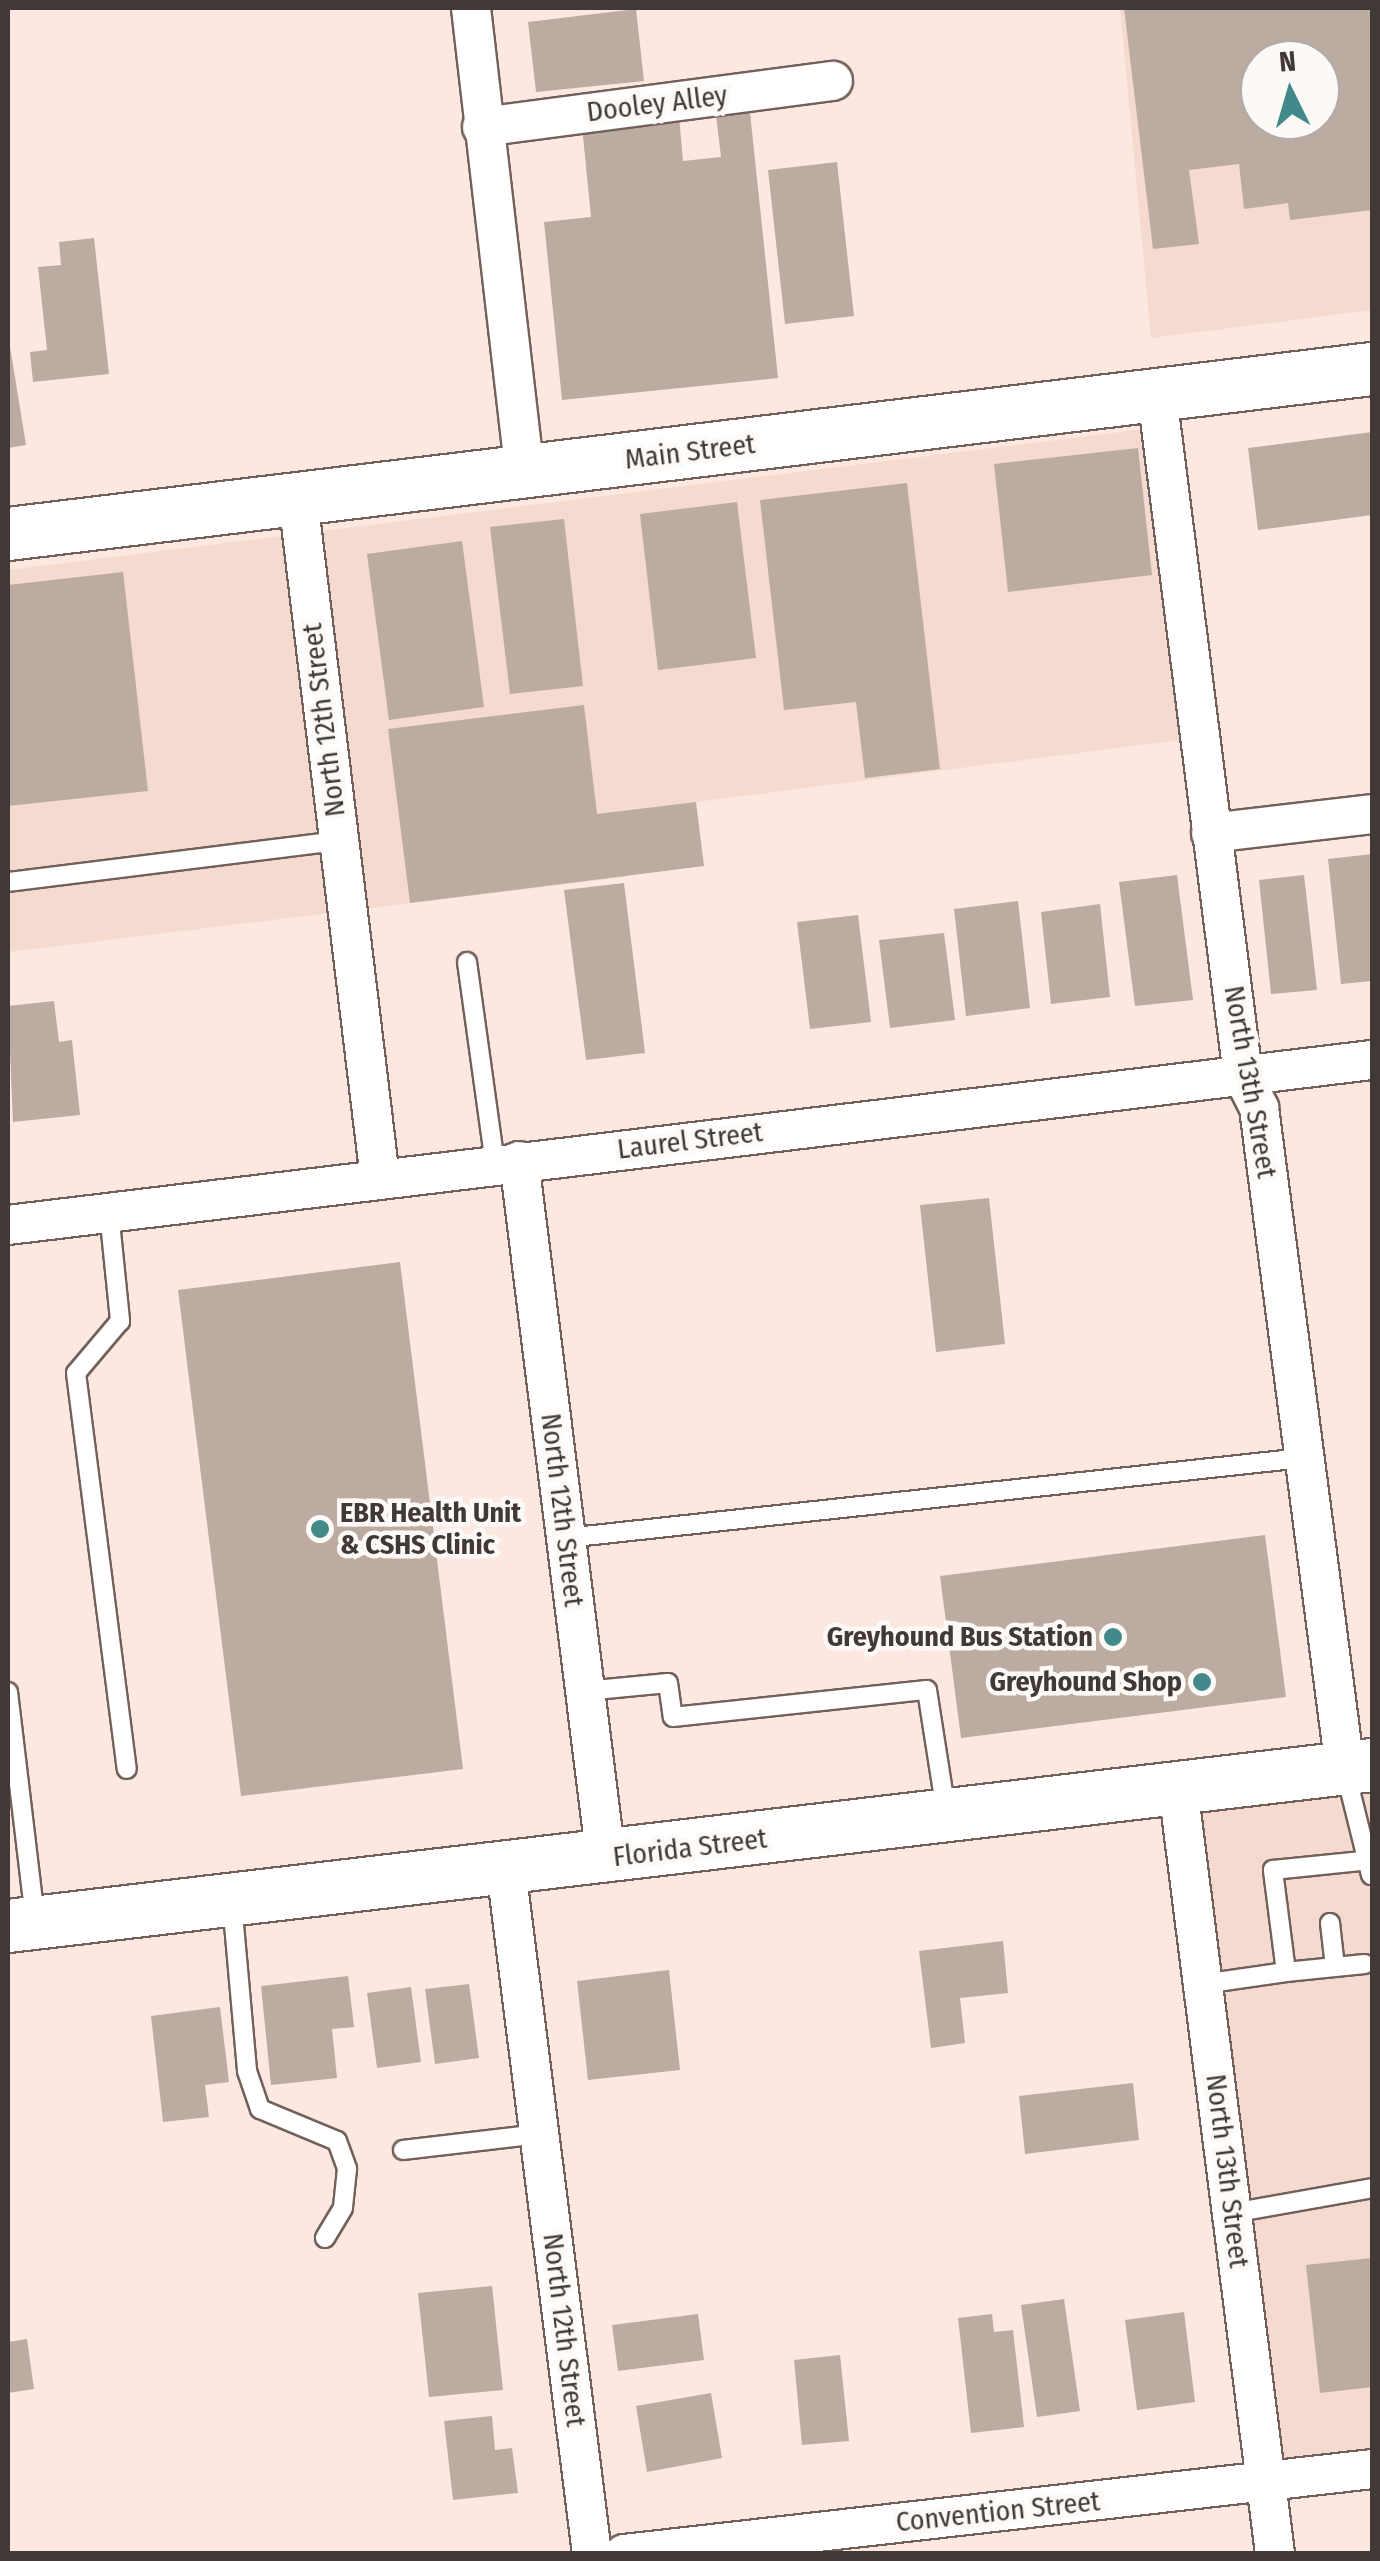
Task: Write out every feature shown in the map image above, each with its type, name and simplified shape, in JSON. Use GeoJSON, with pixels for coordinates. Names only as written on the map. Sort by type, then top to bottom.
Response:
{"type":"FeatureCollection","features":[{"type":"Feature","properties":{"kind":"street"},"geometry":{"type":"LineString","coordinates":[[471,8],[525,472]]}},
{"type":"Feature","properties":{"kind":"street","name":"Dooley Alley"},"geometry":{"type":"LineString","coordinates":[[482,127],[832,82]]}},
{"type":"Feature","properties":{"kind":"street","name":"Main Street"},"geometry":{"type":"LineString","coordinates":[[8,534],[1372,369]]}},
{"type":"Feature","properties":{"kind":"street","name":"North 13th Street"},"geometry":{"type":"LineString","coordinates":[[1156,395],[1244,1076],[1260,1108],[1302,1458],[1359,1767]]}},
{"type":"Feature","properties":{"kind":"street","name":"North 12th Street"},"geometry":{"type":"LineString","coordinates":[[298,499],[380,1179]]}},
{"type":"Feature","properties":{"kind":"street"},"geometry":{"type":"LineString","coordinates":[[1211,832],[1372,814]]}},
{"type":"Feature","properties":{"kind":"street","name":"Laurel Street"},"geometry":{"type":"LineString","coordinates":[[8,1225],[1372,1060]]}},
{"type":"Feature","properties":{"kind":"street","name":"North 12th Street"},"geometry":{"type":"LineString","coordinates":[[507,1163],[566,1538],[606,1858]]}},
{"type":"Feature","properties":{"kind":"street","name":"Florida Street"},"geometry":{"type":"LineString","coordinates":[[22,1924],[1359,1767]]}},
{"type":"Feature","properties":{"kind":"street","name":"North 13th Street"},"geometry":{"type":"LineString","coordinates":[[1178,1788],[1275,2554]]}},
{"type":"Feature","properties":{"kind":"street","name":"North 12th Street"},"geometry":{"type":"LineString","coordinates":[[506,1869],[592,2554]]}},
{"type":"Feature","properties":{"kind":"street","name":"Convention Street"},"geometry":{"type":"LineString","coordinates":[[624,2554],[1372,2469]]}},
{"type":"Feature","properties":{"kind":"lane"},"geometry":{"type":"LineString","coordinates":[[8,882],[339,842]]}},
{"type":"Feature","properties":{"kind":"lane"},"geometry":{"type":"LineString","coordinates":[[467,962],[507,1163]]}},
{"type":"Feature","properties":{"kind":"lane"},"geometry":{"type":"LineString","coordinates":[[109,1212],[120,1321],[76,1373],[127,1768]]}},
{"type":"Feature","properties":{"kind":"lane"},"geometry":{"type":"LineString","coordinates":[[566,1538],[1302,1458]]}},
{"type":"Feature","properties":{"kind":"lane"},"geometry":{"type":"LineString","coordinates":[[585,1691],[668,1683],[673,1717],[927,1690],[947,1816]]}},
{"type":"Feature","properties":{"kind":"lane"},"geometry":{"type":"LineString","coordinates":[[8,1692],[22,1924]]}},
{"type":"Feature","properties":{"kind":"lane"},"geometry":{"type":"LineString","coordinates":[[1286,1972],[1274,1870],[1324,1872],[1371,1865],[1359,1767]]}},
{"type":"Feature","properties":{"kind":"lane"},"geometry":{"type":"LineString","coordinates":[[232,1901],[247,2070],[260,2109],[337,2141],[346,2169],[342,2208],[324,2238]]}},
{"type":"Feature","properties":{"kind":"lane"},"geometry":{"type":"LineString","coordinates":[[1330,1923],[1335,1968]]}},
{"type":"Feature","properties":{"kind":"lane"},"geometry":{"type":"LineString","coordinates":[[1203,1984],[1365,1964]]}},
{"type":"Feature","properties":{"kind":"lane"},"geometry":{"type":"LineString","coordinates":[[403,2150],[539,2134]]}},
{"type":"Feature","properties":{"kind":"lane"},"geometry":{"type":"LineString","coordinates":[[1232,2213],[1372,2188]]}},
{"type":"Feature","properties":{"kind":"shaded area"},"geometry":{"type":"Polygon","coordinates":[[[1120,8],[1372,8],[1372,310],[1151,338],[1120,8]]]}},
{"type":"Feature","properties":{"kind":"shaded area"},"geometry":{"type":"Polygon","coordinates":[[[1144,429],[1179,740],[617,812],[626,877],[8,952],[8,570],[1144,429]]]}},
{"type":"Feature","properties":{"kind":"shaded area"},"geometry":{"type":"Polygon","coordinates":[[[1372,1765],[1372,2469],[1266,2483],[1178,1788],[1372,1765]]]}},
{"type":"Feature","properties":{"kind":"building"},"geometry":{"type":"Polygon","coordinates":[[[1124,8],[1372,8],[1372,210],[1290,220],[1288,203],[1244,209],[1239,164],[1189,170],[1199,244],[1153,249],[1124,8]]]}},
{"type":"Feature","properties":{"kind":"building"},"geometry":{"type":"Polygon","coordinates":[[[636,9],[644,81],[536,92],[528,22],[636,9]]]}},
{"type":"Feature","properties":{"kind":"building"},"geometry":{"type":"Polygon","coordinates":[[[749,103],[778,378],[562,400],[544,222],[591,217],[582,126],[679,116],[683,161],[721,157],[715,106],[749,103]]]}},
{"type":"Feature","properties":{"kind":"building"},"geometry":{"type":"Polygon","coordinates":[[[837,162],[854,316],[785,324],[768,170],[837,162]]]}},
{"type":"Feature","properties":{"kind":"building"},"geometry":{"type":"Polygon","coordinates":[[[94,238],[109,374],[33,382],[30,352],[47,350],[38,267],[61,265],[59,242],[94,238]]]}},
{"type":"Feature","properties":{"kind":"building"},"geometry":{"type":"Polygon","coordinates":[[[8,334],[26,445],[8,448],[8,334]]]}},
{"type":"Feature","properties":{"kind":"building"},"geometry":{"type":"Polygon","coordinates":[[[1372,432],[1372,515],[1258,530],[1248,448],[1372,432]]]}},
{"type":"Feature","properties":{"kind":"building"},"geometry":{"type":"Polygon","coordinates":[[[1138,448],[1152,575],[1008,592],[994,464],[1138,448]]]}},
{"type":"Feature","properties":{"kind":"building"},"geometry":{"type":"Polygon","coordinates":[[[907,483],[940,769],[865,778],[856,702],[784,710],[760,500],[907,483]]]}},
{"type":"Feature","properties":{"kind":"building"},"geometry":{"type":"Polygon","coordinates":[[[737,502],[756,658],[658,670],[640,514],[737,502]]]}},
{"type":"Feature","properties":{"kind":"building"},"geometry":{"type":"Polygon","coordinates":[[[564,519],[583,686],[510,694],[490,527],[564,519]]]}},
{"type":"Feature","properties":{"kind":"building"},"geometry":{"type":"Polygon","coordinates":[[[462,541],[484,707],[389,720],[367,554],[462,541]]]}},
{"type":"Feature","properties":{"kind":"building"},"geometry":{"type":"Polygon","coordinates":[[[123,572],[148,791],[8,806],[8,585],[123,572]]]}},
{"type":"Feature","properties":{"kind":"building"},"geometry":{"type":"Polygon","coordinates":[[[584,705],[597,814],[696,802],[704,866],[410,903],[388,729],[584,705]]]}},
{"type":"Feature","properties":{"kind":"building"},"geometry":{"type":"Polygon","coordinates":[[[1372,854],[1372,981],[1341,984],[1328,859],[1372,854]]]}},
{"type":"Feature","properties":{"kind":"building"},"geometry":{"type":"Polygon","coordinates":[[[1177,875],[1193,1000],[1135,1006],[1119,882],[1177,875]]]}},
{"type":"Feature","properties":{"kind":"building"},"geometry":{"type":"Polygon","coordinates":[[[1304,875],[1317,990],[1271,994],[1259,880],[1304,875]]]}},
{"type":"Feature","properties":{"kind":"building"},"geometry":{"type":"Polygon","coordinates":[[[624,883],[645,1053],[586,1060],[564,890],[624,883]]]}},
{"type":"Feature","properties":{"kind":"building"},"geometry":{"type":"Polygon","coordinates":[[[1018,901],[1030,1008],[966,1016],[954,909],[1018,901]]]}},
{"type":"Feature","properties":{"kind":"building"},"geometry":{"type":"Polygon","coordinates":[[[1100,904],[1110,997],[1051,1004],[1041,912],[1100,904]]]}},
{"type":"Feature","properties":{"kind":"building"},"geometry":{"type":"Polygon","coordinates":[[[858,915],[871,1022],[810,1029],[797,922],[858,915]]]}},
{"type":"Feature","properties":{"kind":"building"},"geometry":{"type":"Polygon","coordinates":[[[944,933],[955,1020],[890,1028],[879,940],[944,933]]]}},
{"type":"Feature","properties":{"kind":"building"},"geometry":{"type":"Polygon","coordinates":[[[54,1001],[59,1042],[72,1040],[80,1115],[13,1122],[8,1006],[54,1001]]]}},
{"type":"Feature","properties":{"kind":"building"},"geometry":{"type":"Polygon","coordinates":[[[989,1198],[1005,1344],[936,1352],[920,1205],[989,1198]]]}},
{"type":"Feature","properties":{"kind":"building","name":"EBR Health Unit & CSHS Clinic"},"geometry":{"type":"Polygon","coordinates":[[[400,1262],[463,1769],[241,1796],[178,1290],[400,1262]]]}},
{"type":"Feature","properties":{"kind":"building","name":"Greyhound Bus Station"},"geometry":{"type":"Polygon","coordinates":[[[1265,1535],[1286,1697],[961,1738],[940,1576],[1265,1535]]]}},
{"type":"Feature","properties":{"kind":"building"},"geometry":{"type":"Polygon","coordinates":[[[1003,1941],[1008,1993],[960,1998],[965,2043],[931,2048],[919,1951],[1003,1941]]]}},
{"type":"Feature","properties":{"kind":"building"},"geometry":{"type":"Polygon","coordinates":[[[669,1970],[680,2070],[588,2080],[577,1981],[669,1970]]]}},
{"type":"Feature","properties":{"kind":"building"},"geometry":{"type":"Polygon","coordinates":[[[348,1976],[354,2027],[332,2029],[337,2078],[271,2085],[261,1986],[348,1976]]]}},
{"type":"Feature","properties":{"kind":"building"},"geometry":{"type":"Polygon","coordinates":[[[469,1984],[479,2058],[435,2064],[425,1989],[469,1984]]]}},
{"type":"Feature","properties":{"kind":"building"},"geometry":{"type":"Polygon","coordinates":[[[411,1987],[421,2062],[377,2068],[367,1993],[411,1987]]]}},
{"type":"Feature","properties":{"kind":"building"},"geometry":{"type":"Polygon","coordinates":[[[220,2007],[229,2082],[205,2085],[209,2117],[163,2122],[151,2016],[220,2007]]]}},
{"type":"Feature","properties":{"kind":"building"},"geometry":{"type":"Polygon","coordinates":[[[1133,2083],[1139,2140],[1025,2154],[1019,2096],[1133,2083]]]}},
{"type":"Feature","properties":{"kind":"building"},"geometry":{"type":"Polygon","coordinates":[[[1372,2258],[1372,2387],[1320,2393],[1306,2265],[1372,2258]]]}},
{"type":"Feature","properties":{"kind":"building"},"geometry":{"type":"Polygon","coordinates":[[[492,2286],[503,2390],[429,2397],[418,2293],[492,2286]]]}},
{"type":"Feature","properties":{"kind":"building"},"geometry":{"type":"Polygon","coordinates":[[[1064,2299],[1080,2411],[1037,2417],[1021,2305],[1064,2299]]]}},
{"type":"Feature","properties":{"kind":"building"},"geometry":{"type":"Polygon","coordinates":[[[1184,2312],[1195,2402],[1137,2410],[1125,2320],[1184,2312]]]}},
{"type":"Feature","properties":{"kind":"building"},"geometry":{"type":"Polygon","coordinates":[[[698,2314],[704,2360],[618,2371],[612,2325],[698,2314]]]}},
{"type":"Feature","properties":{"kind":"building"},"geometry":{"type":"Polygon","coordinates":[[[992,2314],[994,2332],[1013,2330],[1024,2427],[971,2433],[958,2318],[992,2314]]]}},
{"type":"Feature","properties":{"kind":"building"},"geometry":{"type":"Polygon","coordinates":[[[27,2339],[34,2389],[8,2393],[8,2342],[27,2339]]]}},
{"type":"Feature","properties":{"kind":"building"},"geometry":{"type":"Polygon","coordinates":[[[840,2355],[849,2441],[802,2445],[794,2360],[840,2355]]]}},
{"type":"Feature","properties":{"kind":"building"},"geometry":{"type":"Polygon","coordinates":[[[711,2393],[722,2458],[647,2472],[636,2406],[711,2393]]]}},
{"type":"Feature","properties":{"kind":"building"},"geometry":{"type":"Polygon","coordinates":[[[492,2416],[495,2450],[512,2448],[518,2493],[453,2500],[444,2421],[492,2416]]]}},
{"type":"Feature","properties":{"kind":"place","name":"EBR Health Unit & CSHS Clinic"},"geometry":{"type":"Point","coordinates":[320,1529]}},
{"type":"Feature","properties":{"kind":"place","name":"Greyhound Bus Station"},"geometry":{"type":"Point","coordinates":[1113,1637]}},
{"type":"Feature","properties":{"kind":"place","name":"Greyhound Shop"},"geometry":{"type":"Point","coordinates":[1202,1682]}}]}
